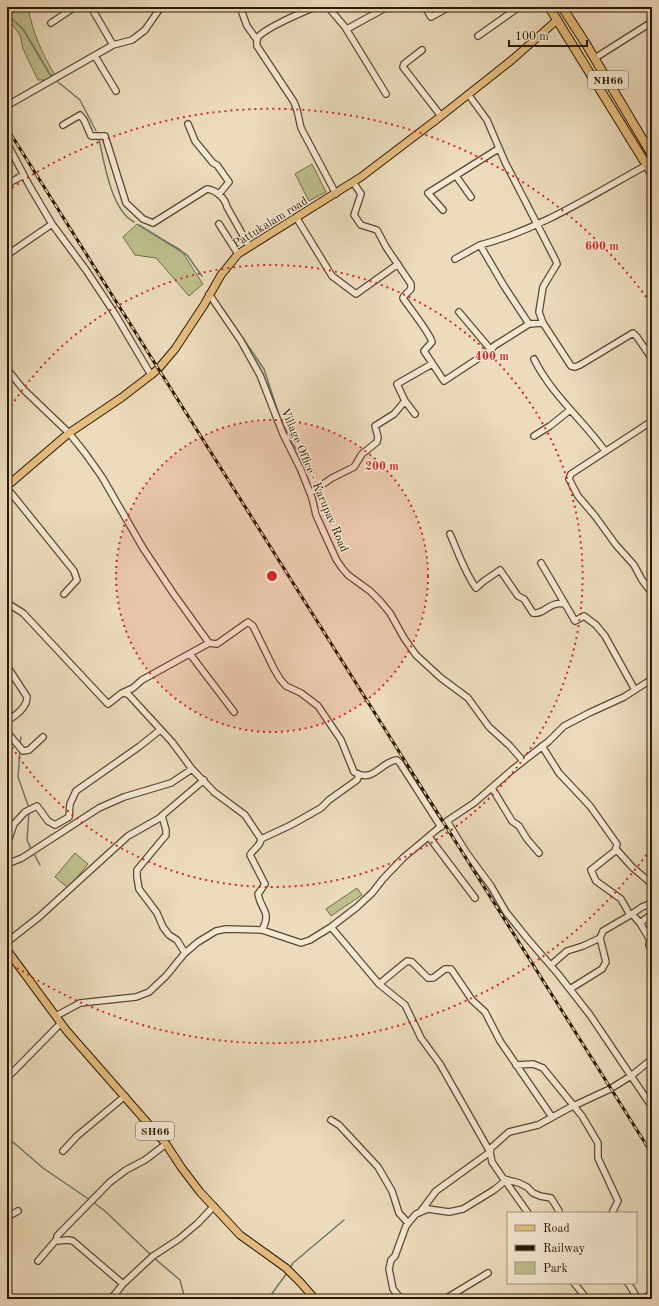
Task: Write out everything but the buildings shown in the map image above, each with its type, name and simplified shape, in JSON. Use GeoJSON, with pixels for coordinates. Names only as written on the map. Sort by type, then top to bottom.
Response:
{"type":"FeatureCollection","features":[{"type":"Feature","properties":{"kind":"highway"},"geometry":{"type":"LineString","coordinates":[[548,7],[652,174]]}},
{"type":"Feature","properties":{"kind":"highway","name":"NH66"},"geometry":{"type":"LineString","coordinates":[[562,7],[652,155]]}},
{"type":"Feature","properties":{"kind":"main road","name":"Pattukalam road"},"geometry":{"type":"LineString","coordinates":[[7,487],[70,433],[151,375],[175,349],[204,305],[221,274],[238,254],[296,217],[336,194],[383,161],[527,47],[557,20]]}},
{"type":"Feature","properties":{"kind":"main road","name":"SH66"},"geometry":{"type":"LineString","coordinates":[[7,950],[61,1023],[166,1144],[200,1192],[240,1235],[286,1268],[316,1299]]}},
{"type":"Feature","properties":{"kind":"street"},"geometry":{"type":"LineString","coordinates":[[51,23],[75,7]]}},
{"type":"Feature","properties":{"kind":"street"},"geometry":{"type":"LineString","coordinates":[[91,7],[113,45]]}},
{"type":"Feature","properties":{"kind":"street"},"geometry":{"type":"LineString","coordinates":[[8,104],[113,45],[132,40],[145,30],[161,7]]}},
{"type":"Feature","properties":{"kind":"street"},"geometry":{"type":"LineString","coordinates":[[240,7],[248,26],[257,40],[257,46],[294,102],[301,128],[336,194]]}},
{"type":"Feature","properties":{"kind":"street"},"geometry":{"type":"LineString","coordinates":[[257,40],[259,36],[285,21],[315,7]]}},
{"type":"Feature","properties":{"kind":"street"},"geometry":{"type":"LineString","coordinates":[[328,7],[347,29],[386,94]]}},
{"type":"Feature","properties":{"kind":"street"},"geometry":{"type":"LineString","coordinates":[[347,29],[387,7]]}},
{"type":"Feature","properties":{"kind":"street"},"geometry":{"type":"LineString","coordinates":[[426,7],[432,17],[449,7]]}},
{"type":"Feature","properties":{"kind":"street"},"geometry":{"type":"LineString","coordinates":[[478,36],[519,7]]}},
{"type":"Feature","properties":{"kind":"street"},"geometry":{"type":"LineString","coordinates":[[594,58],[652,22]]}},
{"type":"Feature","properties":{"kind":"street"},"geometry":{"type":"LineString","coordinates":[[422,50],[404,64],[403,67],[441,116]]}},
{"type":"Feature","properties":{"kind":"street"},"geometry":{"type":"LineString","coordinates":[[95,56],[116,91]]}},
{"type":"Feature","properties":{"kind":"street"},"geometry":{"type":"LineString","coordinates":[[468,94],[487,120],[498,149],[557,264],[543,287],[539,312],[543,323],[572,367],[580,365],[633,333],[638,337],[652,359]]}},
{"type":"Feature","properties":{"kind":"street"},"geometry":{"type":"LineString","coordinates":[[63,125],[80,115],[92,136],[105,136],[126,203],[143,219],[153,222],[207,189],[211,189],[219,194],[226,203],[249,246]]}},
{"type":"Feature","properties":{"kind":"street"},"geometry":{"type":"LineString","coordinates":[[188,124],[195,141],[213,163],[217,165],[229,182],[219,194]]}},
{"type":"Feature","properties":{"kind":"street"},"geometry":{"type":"LineString","coordinates":[[7,143],[52,224],[86,270],[115,314],[151,375]]}},
{"type":"Feature","properties":{"kind":"street"},"geometry":{"type":"LineString","coordinates":[[443,210],[428,193],[498,149]]}},
{"type":"Feature","properties":{"kind":"street"},"geometry":{"type":"LineString","coordinates":[[455,259],[480,245],[505,238],[566,211],[647,165]]}},
{"type":"Feature","properties":{"kind":"street"},"geometry":{"type":"LineString","coordinates":[[7,184],[24,175]]}},
{"type":"Feature","properties":{"kind":"street"},"geometry":{"type":"LineString","coordinates":[[456,176],[471,197]]}},
{"type":"Feature","properties":{"kind":"street"},"geometry":{"type":"LineString","coordinates":[[353,182],[361,194],[354,214],[361,225],[377,230],[386,247],[411,284],[411,289],[403,298],[430,335],[432,340],[431,344],[424,351],[444,381],[491,350],[494,346],[529,324],[543,323]]}},
{"type":"Feature","properties":{"kind":"street"},"geometry":{"type":"LineString","coordinates":[[296,217],[332,276],[356,294],[398,264]]}},
{"type":"Feature","properties":{"kind":"street"},"geometry":{"type":"LineString","coordinates":[[7,255],[52,224]]}},
{"type":"Feature","properties":{"kind":"street"},"geometry":{"type":"LineString","coordinates":[[219,224],[238,254]]}},
{"type":"Feature","properties":{"kind":"street"},"geometry":{"type":"LineString","coordinates":[[480,245],[504,286],[529,324]]}},
{"type":"Feature","properties":{"kind":"street","name":"Village Office - Karupav Road"},"geometry":{"type":"LineString","coordinates":[[209,294],[252,360],[260,375],[283,434],[301,470],[310,493],[316,515],[342,568],[360,585],[370,591],[390,613],[404,638],[416,655],[441,678],[468,698],[489,728],[510,746],[523,761]]}},
{"type":"Feature","properties":{"kind":"street"},"geometry":{"type":"LineString","coordinates":[[459,312],[491,350]]}},
{"type":"Feature","properties":{"kind":"street"},"geometry":{"type":"LineString","coordinates":[[534,359],[538,368],[570,410],[605,451]]}},
{"type":"Feature","properties":{"kind":"street"},"geometry":{"type":"LineString","coordinates":[[415,414],[405,401],[397,384],[414,376],[432,364]]}},
{"type":"Feature","properties":{"kind":"street"},"geometry":{"type":"LineString","coordinates":[[8,373],[70,433],[102,476],[143,548],[209,643]]}},
{"type":"Feature","properties":{"kind":"street"},"geometry":{"type":"LineString","coordinates":[[310,493],[332,478],[354,467],[362,454],[377,442],[378,437],[375,426],[394,414],[405,401]]}},
{"type":"Feature","properties":{"kind":"street"},"geometry":{"type":"LineString","coordinates":[[534,436],[550,426],[570,410]]}},
{"type":"Feature","properties":{"kind":"street"},"geometry":{"type":"LineString","coordinates":[[652,421],[571,474],[569,479],[578,496],[616,545],[634,565],[642,580],[652,593]]}},
{"type":"Feature","properties":{"kind":"street"},"geometry":{"type":"LineString","coordinates":[[7,487],[74,571],[77,580],[64,594]]}},
{"type":"Feature","properties":{"kind":"street"},"geometry":{"type":"LineString","coordinates":[[450,534],[459,558],[476,588],[500,570],[518,596],[524,600],[533,613],[538,614],[553,604],[565,604]]}},
{"type":"Feature","properties":{"kind":"street"},"geometry":{"type":"LineString","coordinates":[[541,563],[575,621],[584,616],[605,636],[635,690]]}},
{"type":"Feature","properties":{"kind":"street"},"geometry":{"type":"LineString","coordinates":[[7,603],[22,613],[108,704],[122,693],[133,688],[142,680],[209,643],[216,644],[248,622],[253,626],[280,679],[286,686],[301,693],[318,706],[341,740],[354,772],[359,775],[368,776],[392,760],[397,760],[441,827]]}},
{"type":"Feature","properties":{"kind":"street"},"geometry":{"type":"LineString","coordinates":[[190,654],[234,712]]}},
{"type":"Feature","properties":{"kind":"street"},"geometry":{"type":"LineString","coordinates":[[7,666],[27,697],[22,710],[7,720]]}},
{"type":"Feature","properties":{"kind":"street"},"geometry":{"type":"LineString","coordinates":[[56,1016],[80,1003],[142,996],[156,986],[185,953],[198,942],[216,931],[226,929],[262,930],[301,942],[310,940],[331,927],[362,902],[372,893],[399,862],[447,821],[474,803],[564,726],[635,690],[652,679]]}},
{"type":"Feature","properties":{"kind":"street"},"geometry":{"type":"LineString","coordinates":[[122,693],[128,694],[172,742],[192,770],[204,780],[214,792],[245,816],[261,839]]}},
{"type":"Feature","properties":{"kind":"street"},"geometry":{"type":"LineString","coordinates":[[7,844],[14,824],[25,812],[37,806],[48,821],[55,824],[69,817],[70,804],[76,791],[160,730]]}},
{"type":"Feature","properties":{"kind":"street"},"geometry":{"type":"LineString","coordinates":[[7,732],[23,751],[29,750],[43,737]]}},
{"type":"Feature","properties":{"kind":"street"},"geometry":{"type":"LineString","coordinates":[[542,746],[559,773],[590,806],[617,844],[615,851],[591,870],[596,881],[622,899],[631,915],[640,923],[650,940],[649,945],[652,951]]}},
{"type":"Feature","properties":{"kind":"street"},"geometry":{"type":"LineString","coordinates":[[7,864],[35,850],[99,808],[124,797],[170,783],[192,770]]}},
{"type":"Feature","properties":{"kind":"street"},"geometry":{"type":"LineString","coordinates":[[262,930],[266,923],[267,915],[258,894],[265,884],[250,856],[252,851],[259,845],[261,839],[291,825],[321,808],[329,800],[357,780],[359,775]]}},
{"type":"Feature","properties":{"kind":"street"},"geometry":{"type":"LineString","coordinates":[[7,942],[39,917],[128,836],[162,816],[204,780]]}},
{"type":"Feature","properties":{"kind":"street"},"geometry":{"type":"LineString","coordinates":[[492,788],[512,821],[519,826],[527,839],[539,853]]}},
{"type":"Feature","properties":{"kind":"street"},"geometry":{"type":"LineString","coordinates":[[162,816],[166,835],[137,870],[137,877],[140,888],[157,913],[162,927],[169,935],[177,940],[185,953]]}},
{"type":"Feature","properties":{"kind":"street"},"geometry":{"type":"LineString","coordinates":[[447,821],[466,852],[491,886],[506,912],[551,965],[590,1015],[652,1107]]}},
{"type":"Feature","properties":{"kind":"street"},"geometry":{"type":"LineString","coordinates":[[429,837],[475,898]]}},
{"type":"Feature","properties":{"kind":"street"},"geometry":{"type":"LineString","coordinates":[[616,849],[632,867],[652,884]]}},
{"type":"Feature","properties":{"kind":"street"},"geometry":{"type":"LineString","coordinates":[[570,989],[602,969],[606,962],[600,938],[603,931],[642,907],[652,903]]}},
{"type":"Feature","properties":{"kind":"street"},"geometry":{"type":"LineString","coordinates":[[640,923],[652,914]]}},
{"type":"Feature","properties":{"kind":"street"},"geometry":{"type":"LineString","coordinates":[[331,927],[379,984],[405,1005],[421,1038],[440,1064],[490,1152],[492,1162],[527,1212]]}},
{"type":"Feature","properties":{"kind":"street"},"geometry":{"type":"LineString","coordinates":[[551,965],[567,951],[583,946],[600,938]]}},
{"type":"Feature","properties":{"kind":"street"},"geometry":{"type":"LineString","coordinates":[[379,984],[407,961],[412,962],[428,978],[433,978],[445,969],[451,969],[472,1000],[484,1012],[500,1041],[552,1117]]}},
{"type":"Feature","properties":{"kind":"street"},"geometry":{"type":"LineString","coordinates":[[7,1078],[61,1023]]}},
{"type":"Feature","properties":{"kind":"street"},"geometry":{"type":"LineString","coordinates":[[421,1211],[436,1191],[490,1152],[491,1148],[509,1132],[538,1125],[610,1089],[631,1076],[652,1059]]}},
{"type":"Feature","properties":{"kind":"street"},"geometry":{"type":"LineString","coordinates":[[516,1064],[533,1064],[543,1068],[582,1116],[598,1143],[598,1158],[618,1201],[612,1212]]}},
{"type":"Feature","properties":{"kind":"street"},"geometry":{"type":"LineString","coordinates":[[63,1151],[77,1136],[125,1096]]}},
{"type":"Feature","properties":{"kind":"street"},"geometry":{"type":"LineString","coordinates":[[331,1120],[339,1125],[378,1167],[392,1191],[399,1213],[408,1223]]}},
{"type":"Feature","properties":{"kind":"street"},"geometry":{"type":"LineString","coordinates":[[38,1261],[56,1240],[58,1233],[80,1214],[110,1182],[126,1170],[145,1160],[166,1144]]}},
{"type":"Feature","properties":{"kind":"street"},"geometry":{"type":"LineString","coordinates":[[402,1299],[393,1289],[388,1269],[391,1260],[395,1256],[408,1223],[421,1211],[428,1209],[449,1212],[474,1204],[502,1185],[505,1182],[504,1179]]}},
{"type":"Feature","properties":{"kind":"street"},"geometry":{"type":"LineString","coordinates":[[504,1179],[519,1183],[540,1196],[551,1198],[558,1212]]}},
{"type":"Feature","properties":{"kind":"street"},"geometry":{"type":"LineString","coordinates":[[111,1299],[123,1284],[153,1256],[179,1239],[214,1206]]}},
{"type":"Feature","properties":{"kind":"street"},"geometry":{"type":"LineString","coordinates":[[7,1217],[18,1211]]}},
{"type":"Feature","properties":{"kind":"street"},"geometry":{"type":"LineString","coordinates":[[56,1240],[60,1242],[68,1240],[73,1241],[123,1284]]}},
{"type":"Feature","properties":{"kind":"street"},"geometry":{"type":"LineString","coordinates":[[445,1299],[488,1273]]}},
{"type":"Feature","properties":{"kind":"street"},"geometry":{"type":"LineString","coordinates":[[575,1284],[587,1299]]}},
{"type":"Feature","properties":{"kind":"street"},"geometry":{"type":"LineString","coordinates":[[629,1284],[638,1299]]}},
{"type":"Feature","properties":{"kind":"street"},"geometry":{"type":"LineString","coordinates":[[644,1299],[652,1293]]}},
{"type":"Feature","properties":{"kind":"green space"},"geometry":{"type":"Polygon","coordinates":[[[7,7],[28,7],[38,42],[55,75],[45,80],[38,80],[23,49],[20,35],[7,18],[7,7]]]}},
{"type":"Feature","properties":{"kind":"green space"},"geometry":{"type":"Polygon","coordinates":[[[312,164],[326,192],[309,201],[295,174],[312,164]]]}},
{"type":"Feature","properties":{"kind":"green space"},"geometry":{"type":"Polygon","coordinates":[[[137,224],[181,250],[203,284],[189,296],[156,258],[135,255],[123,237],[137,224]]]}},
{"type":"Feature","properties":{"kind":"green space"},"geometry":{"type":"Polygon","coordinates":[[[75,853],[88,864],[68,888],[55,877],[75,853]]]}},
{"type":"Feature","properties":{"kind":"green space"},"geometry":{"type":"Polygon","coordinates":[[[357,888],[362,895],[331,916],[326,909],[357,888]]]}},
{"type":"Feature","properties":{"kind":"waterway"},"geometry":{"type":"LineString","coordinates":[[12,19],[23,29],[52,76]]}},
{"type":"Feature","properties":{"kind":"waterway"},"geometry":{"type":"LineString","coordinates":[[58,82],[80,100],[96,131]]}},
{"type":"Feature","properties":{"kind":"waterway"},"geometry":{"type":"LineString","coordinates":[[99,139],[106,172],[114,197],[126,216],[134,222]]}},
{"type":"Feature","properties":{"kind":"waterway"},"geometry":{"type":"LineString","coordinates":[[139,225],[187,255],[202,276]]}},
{"type":"Feature","properties":{"kind":"waterway"},"geometry":{"type":"LineString","coordinates":[[223,309],[264,369],[281,421],[303,462]]}},
{"type":"Feature","properties":{"kind":"waterway"},"geometry":{"type":"LineString","coordinates":[[20,744],[21,737]]}},
{"type":"Feature","properties":{"kind":"waterway"},"geometry":{"type":"LineString","coordinates":[[20,750],[18,777],[29,808]]}},
{"type":"Feature","properties":{"kind":"waterway"},"geometry":{"type":"LineString","coordinates":[[29,812],[27,840],[31,849]]}},
{"type":"Feature","properties":{"kind":"waterway"},"geometry":{"type":"LineString","coordinates":[[33,852],[40,865]]}},
{"type":"Feature","properties":{"kind":"waterway"},"geometry":{"type":"LineString","coordinates":[[7,1137],[43,1168],[90,1200]]}},
{"type":"Feature","properties":{"kind":"waterway"},"geometry":{"type":"LineString","coordinates":[[93,1202],[105,1211],[151,1255]]}},
{"type":"Feature","properties":{"kind":"waterway"},"geometry":{"type":"LineString","coordinates":[[290,1268],[293,1263],[344,1220]]}},
{"type":"Feature","properties":{"kind":"waterway"},"geometry":{"type":"LineString","coordinates":[[154,1258],[180,1280],[185,1299]]}},
{"type":"Feature","properties":{"kind":"waterway"},"geometry":{"type":"LineString","coordinates":[[268,1299],[287,1273]]}},
{"type":"Feature","properties":{"kind":"railway"},"geometry":{"type":"LineString","coordinates":[[7,128],[652,1154]]}}]}
